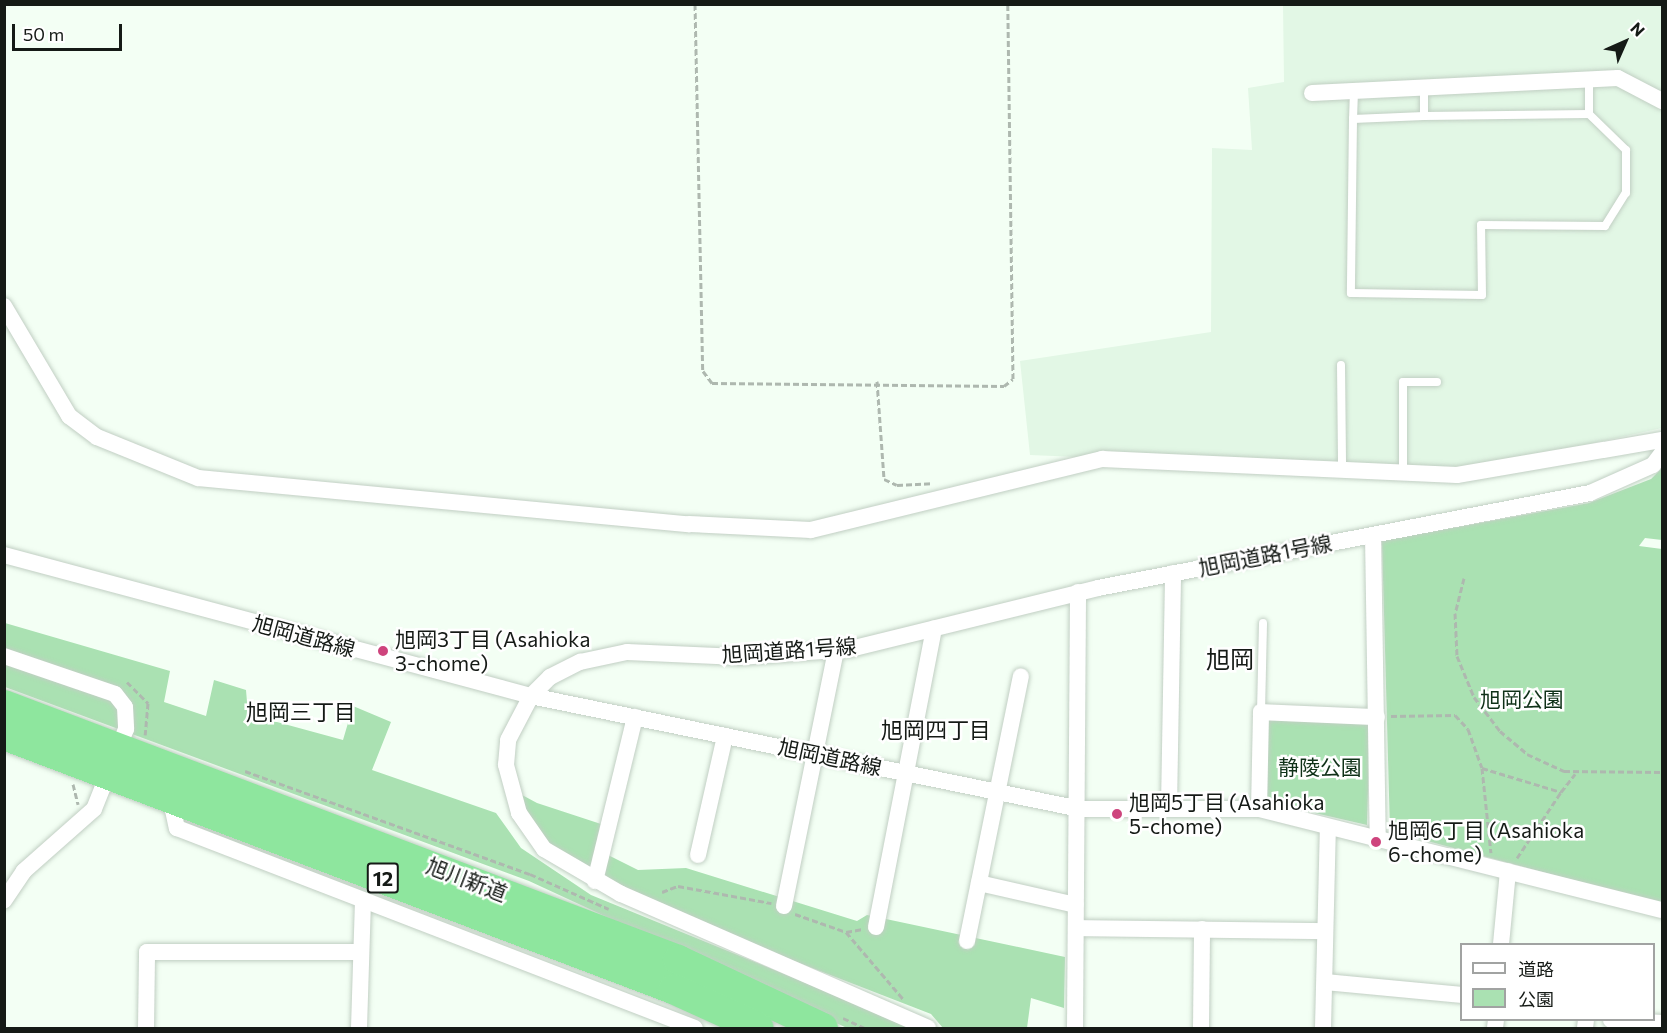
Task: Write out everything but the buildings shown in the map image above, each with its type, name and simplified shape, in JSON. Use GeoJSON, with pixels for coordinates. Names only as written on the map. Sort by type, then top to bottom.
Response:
{"type":"FeatureCollection","features":[{"type":"Feature","properties":{"kind":"highway","name":"旭川新道"},"geometry":{"type":"LineString","coordinates":[[4,705],[117,761],[170,796],[673,989],[759,1029]]}},
{"type":"Feature","properties":{"kind":"highway","name":"旭川新道"},"geometry":{"type":"LineString","coordinates":[[4,735],[117,761],[678,960],[823,1029]]}},
{"type":"Feature","properties":{"kind":"street"},"geometry":{"type":"LineString","coordinates":[[1312,93],[1618,78],[1662,101]]}},
{"type":"Feature","properties":{"kind":"street"},"geometry":{"type":"LineString","coordinates":[[4,306],[69,416],[97,437],[198,478],[811,530],[1102,459],[1342,467],[1458,475],[1662,440]]}},
{"type":"Feature","properties":{"kind":"street","name":"旭岡道路1号線"},"geometry":{"type":"LineString","coordinates":[[926,1026],[595,881],[544,849],[529,832],[509,788],[508,740],[531,696],[550,677],[580,662],[627,652],[739,657],[836,650],[934,629],[1078,592],[1590,493],[1653,465],[1662,453]]}},
{"type":"Feature","properties":{"kind":"street"},"geometry":{"type":"LineString","coordinates":[[1373,535],[1378,838]]}},
{"type":"Feature","properties":{"kind":"street","name":"旭岡道路線"},"geometry":{"type":"LineString","coordinates":[[4,555],[531,696],[1080,809],[1169,807],[1259,809],[1662,910]]}},
{"type":"Feature","properties":{"kind":"street"},"geometry":{"type":"LineString","coordinates":[[1169,807],[1173,573]]}},
{"type":"Feature","properties":{"kind":"street"},"geometry":{"type":"LineString","coordinates":[[1076,1029],[1076,905],[1080,809],[1078,592]]}},
{"type":"Feature","properties":{"kind":"street"},"geometry":{"type":"LineString","coordinates":[[876,927],[908,774],[934,629]]}},
{"type":"Feature","properties":{"kind":"street"},"geometry":{"type":"LineString","coordinates":[[784,906],[817,754],[836,650]]}},
{"type":"Feature","properties":{"kind":"street"},"geometry":{"type":"LineString","coordinates":[[4,656],[115,694],[125,707],[117,761],[94,809],[24,871],[4,901]]}},
{"type":"Feature","properties":{"kind":"street"},"geometry":{"type":"LineString","coordinates":[[967,941],[1021,676]]}},
{"type":"Feature","properties":{"kind":"street"},"geometry":{"type":"LineString","coordinates":[[1259,809],[1261,712],[1377,717]]}},
{"type":"Feature","properties":{"kind":"street"},"geometry":{"type":"LineString","coordinates":[[595,881],[635,717]]}},
{"type":"Feature","properties":{"kind":"street"},"geometry":{"type":"LineString","coordinates":[[698,855],[725,736]]}},
{"type":"Feature","properties":{"kind":"street"},"geometry":{"type":"LineString","coordinates":[[170,796],[177,828],[363,903],[695,1029]]}},
{"type":"Feature","properties":{"kind":"street"},"geometry":{"type":"LineString","coordinates":[[1323,1029],[1328,827]]}},
{"type":"Feature","properties":{"kind":"street"},"geometry":{"type":"LineString","coordinates":[[1500,869],[1502,943]]}},
{"type":"Feature","properties":{"kind":"street"},"geometry":{"type":"LineString","coordinates":[[979,882],[1076,905]]}},
{"type":"Feature","properties":{"kind":"street"},"geometry":{"type":"LineString","coordinates":[[359,1029],[359,952],[363,903]]}},
{"type":"Feature","properties":{"kind":"street"},"geometry":{"type":"LineString","coordinates":[[1076,928],[1324,931]]}},
{"type":"Feature","properties":{"kind":"street"},"geometry":{"type":"LineString","coordinates":[[1201,1029],[1202,929]]}},
{"type":"Feature","properties":{"kind":"street"},"geometry":{"type":"LineString","coordinates":[[146,1029],[147,952],[359,952]]}},
{"type":"Feature","properties":{"kind":"street"},"geometry":{"type":"LineString","coordinates":[[1325,982],[1460,995]]}},
{"type":"Feature","properties":{"kind":"street"},"geometry":{"type":"LineString","coordinates":[[1628,1021],[1662,1023]]}},
{"type":"Feature","properties":{"kind":"lane"},"geometry":{"type":"LineString","coordinates":[[1589,80],[1589,114]]}},
{"type":"Feature","properties":{"kind":"lane"},"geometry":{"type":"LineString","coordinates":[[1424,87],[1424,116]]}},
{"type":"Feature","properties":{"kind":"lane"},"geometry":{"type":"LineString","coordinates":[[1353,119],[1589,114],[1626,150],[1626,193],[1605,226],[1480,225],[1482,295],[1351,293],[1353,119],[1354,90]]}},
{"type":"Feature","properties":{"kind":"lane"},"geometry":{"type":"LineString","coordinates":[[1341,365],[1342,467]]}},
{"type":"Feature","properties":{"kind":"lane"},"geometry":{"type":"LineString","coordinates":[[1403,472],[1403,382],[1437,382]]}},
{"type":"Feature","properties":{"kind":"lane"},"geometry":{"type":"LineString","coordinates":[[1261,712],[1263,623]]}},
{"type":"Feature","properties":{"kind":"path"},"geometry":{"type":"LineString","coordinates":[[695,4],[702,371],[712,383],[877,381],[1004,386],[1014,379],[1008,4]]}},
{"type":"Feature","properties":{"kind":"path"},"geometry":{"type":"LineString","coordinates":[[877,381],[884,479],[897,484],[942,483]]}},
{"type":"Feature","properties":{"kind":"path"},"geometry":{"type":"LineString","coordinates":[[1464,578],[1454,628],[1461,668],[1474,697],[1511,742],[1542,762],[1575,773],[1662,772]]}},
{"type":"Feature","properties":{"kind":"path"},"geometry":{"type":"LineString","coordinates":[[1377,717],[1455,715],[1468,729],[1482,768],[1500,869]]}},
{"type":"Feature","properties":{"kind":"path"},"geometry":{"type":"LineString","coordinates":[[1482,768],[1561,792]]}},
{"type":"Feature","properties":{"kind":"path"},"geometry":{"type":"LineString","coordinates":[[1500,869],[1575,773]]}},
{"type":"Feature","properties":{"kind":"path"},"geometry":{"type":"LineString","coordinates":[[662,891],[678,886]]}},
{"type":"Feature","properties":{"kind":"path"},"geometry":{"type":"LineString","coordinates":[[846,932],[926,1026]]}},
{"type":"Feature","properties":{"kind":"shaded area"},"geometry":{"type":"Polygon","coordinates":[[[1283,5],[1661,5],[1662,428],[1457,473],[1030,455],[1020,361],[1211,332],[1212,148],[1252,150],[1248,88],[1284,82],[1283,5]]]}},
{"type":"Feature","properties":{"kind":"green space","name":"旭岡公園"},"geometry":{"type":"Polygon","coordinates":[[[1662,468],[1662,540],[1645,538],[1639,546],[1662,549],[1662,904],[1390,831],[1382,541],[1589,503],[1651,479],[1662,468]]]}},
{"type":"Feature","properties":{"kind":"green space"},"geometry":{"type":"Polygon","coordinates":[[[5,623],[170,671],[164,702],[206,716],[214,680],[246,690],[248,714],[343,740],[353,706],[391,722],[372,770],[496,813],[521,848],[591,895],[916,1028],[847,1028],[529,881],[5,687],[5,623]]]}},
{"type":"Feature","properties":{"kind":"green space","name":"静陵公園"},"geometry":{"type":"Polygon","coordinates":[[[1267,718],[1370,721],[1367,825],[1267,802],[1267,718]]]}},
{"type":"Feature","properties":{"kind":"green space"},"geometry":{"type":"Polygon","coordinates":[[[509,788],[537,803],[604,825],[598,850],[638,870],[686,868],[857,921],[867,915],[1065,957],[1064,1008],[1031,998],[1027,1028],[943,1028],[931,1014],[621,894],[563,863],[509,788]]]}},
{"type":"Feature","properties":{"kind":"place","name":"旭岡3丁目 (Asahioka 3-chome)"},"geometry":{"type":"Point","coordinates":[383,651]}},
{"type":"Feature","properties":{"kind":"place","name":"旭岡5丁目 (Asahioka 5-chome)"},"geometry":{"type":"Point","coordinates":[1117,814]}},
{"type":"Feature","properties":{"kind":"place","name":"旭岡6丁目 (Asahioka 6-chome)"},"geometry":{"type":"Point","coordinates":[1376,842]}},
{"type":"Feature","properties":{"kind":"district","name":"旭岡"},"geometry":{"type":"Point","coordinates":[1230,659]}},
{"type":"Feature","properties":{"kind":"district","name":"旭岡三丁目"},"geometry":{"type":"Point","coordinates":[301,712]}},
{"type":"Feature","properties":{"kind":"district","name":"旭岡四丁目"},"geometry":{"type":"Point","coordinates":[936,730]}}]}
